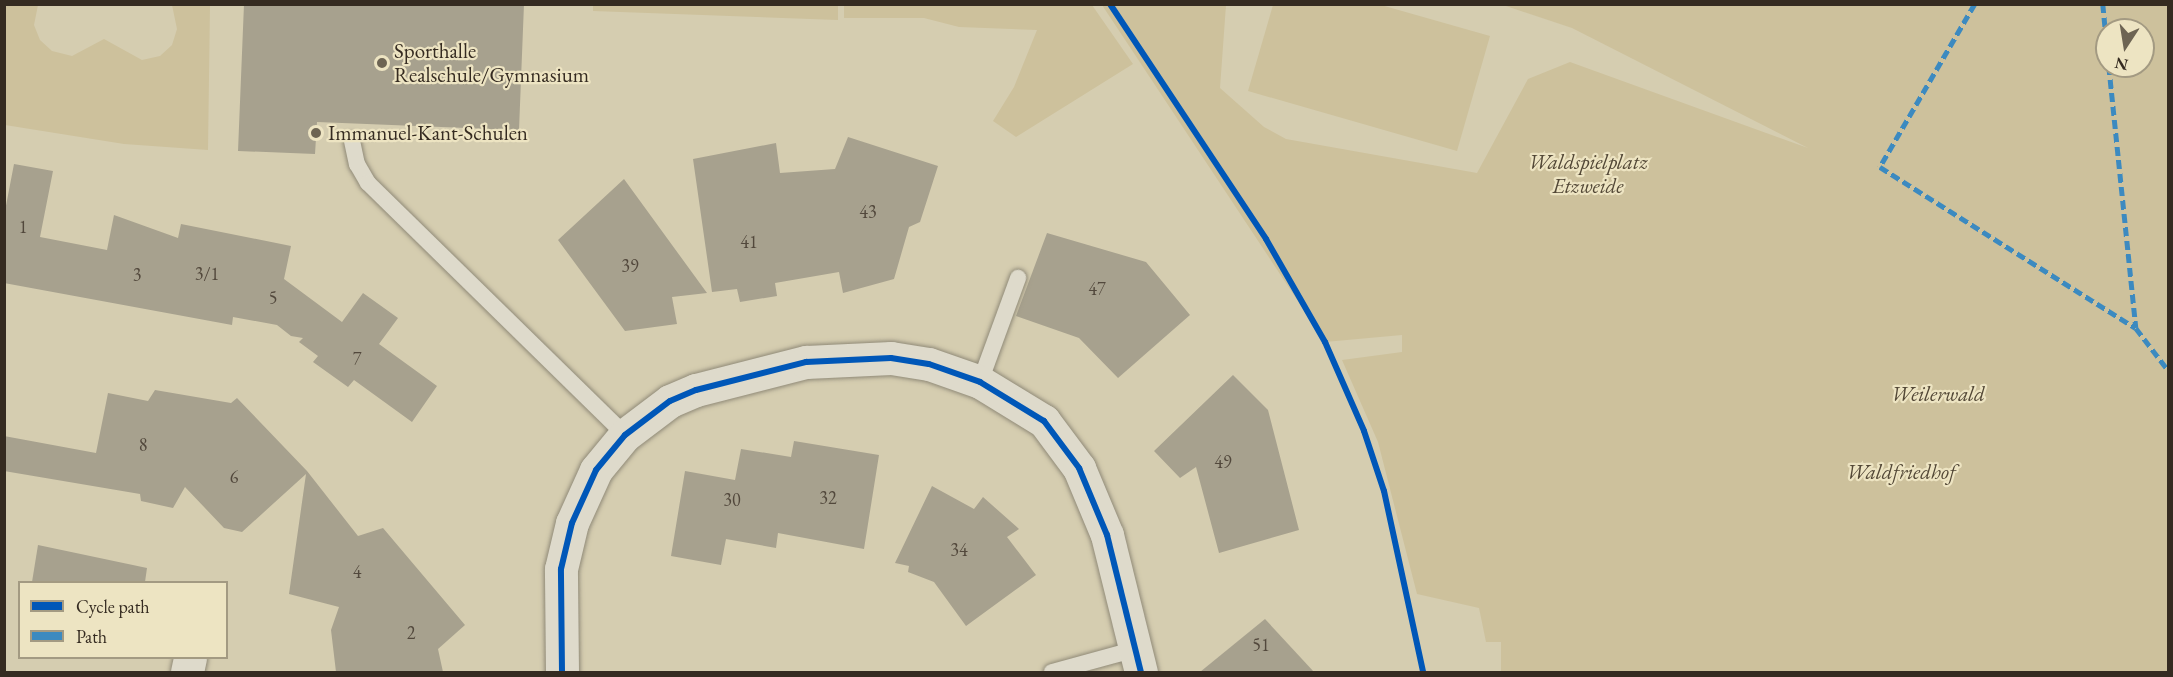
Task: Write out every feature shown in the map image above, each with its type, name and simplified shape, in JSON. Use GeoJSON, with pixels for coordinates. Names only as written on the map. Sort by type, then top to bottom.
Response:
{"type":"FeatureCollection","features":[{"type":"Feature","properties":{"kind":"street"},"geometry":{"type":"LineString","coordinates":[[562,672],[561,569],[572,523],[596,470],[625,435],[670,401],[696,390],[806,362],[891,358],[929,364],[980,382],[1044,421],[1079,468],[1107,535],[1139,661]]}},
{"type":"Feature","properties":{"kind":"lane"},"geometry":{"type":"LineString","coordinates":[[352,141],[357,164],[368,183],[625,435]]}},
{"type":"Feature","properties":{"kind":"lane"},"geometry":{"type":"LineString","coordinates":[[980,382],[1018,278]]}},
{"type":"Feature","properties":{"kind":"lane"},"geometry":{"type":"LineString","coordinates":[[1052,672],[1139,661]]}},
{"type":"Feature","properties":{"kind":"green space"},"geometry":{"type":"Polygon","coordinates":[[[593,4],[838,4],[838,20],[593,11],[593,4]]]}},
{"type":"Feature","properties":{"kind":"green space"},"geometry":{"type":"Polygon","coordinates":[[[4,5],[38,5],[34,25],[40,40],[52,51],[72,56],[104,39],[142,60],[160,56],[172,45],[177,29],[172,5],[210,5],[208,150],[124,144],[5,125],[4,5]]]}},
{"type":"Feature","properties":{"kind":"green space"},"geometry":{"type":"Polygon","coordinates":[[[844,5],[1092,5],[1133,64],[1016,137],[993,121],[1014,87],[1037,30],[959,27],[924,18],[844,18],[844,5]]]}},
{"type":"Feature","properties":{"kind":"green space","name":"Weilerwald"},"geometry":{"type":"Polygon","coordinates":[[[1102,5],[1226,5],[1220,88],[1264,127],[1286,139],[1477,173],[1528,79],[1570,62],[1808,148],[1572,28],[1503,5],[2168,5],[2168,672],[1501,672],[1501,642],[1486,642],[1479,608],[1417,594],[1378,442],[1342,360],[1402,352],[1402,335],[1325,342],[1102,5]]]}},
{"type":"Feature","properties":{"kind":"green space"},"geometry":{"type":"Polygon","coordinates":[[[1273,5],[1381,5],[1490,36],[1457,151],[1248,91],[1273,5]]]}},
{"type":"Feature","properties":{"kind":"building","name":"Sporthalle Realschule/Gymnasium"},"geometry":{"type":"Polygon","coordinates":[[[244,4],[524,4],[519,130],[317,122],[315,154],[238,151],[244,4]]]}},
{"type":"Feature","properties":{"kind":"building"},"geometry":{"type":"Polygon","coordinates":[[[848,137],[938,166],[920,222],[909,227],[894,279],[843,293],[839,272],[775,283],[777,296],[740,302],[737,289],[712,292],[693,159],[776,143],[780,173],[835,169],[848,137]]]}},
{"type":"Feature","properties":{"kind":"building"},"geometry":{"type":"Polygon","coordinates":[[[14,164],[53,171],[40,237],[107,250],[114,215],[178,238],[181,224],[291,246],[284,279],[342,322],[363,293],[398,318],[379,344],[437,386],[412,422],[354,380],[348,387],[313,362],[318,356],[299,342],[303,338],[291,336],[277,325],[233,317],[232,325],[4,283],[4,216],[14,164]]]}},
{"type":"Feature","properties":{"kind":"building"},"geometry":{"type":"Polygon","coordinates":[[[624,179],[707,293],[672,297],[677,324],[625,331],[558,240],[624,179]]]}},
{"type":"Feature","properties":{"kind":"building"},"geometry":{"type":"Polygon","coordinates":[[[1047,233],[1146,262],[1190,315],[1118,378],[1079,338],[1016,316],[1047,233]]]}},
{"type":"Feature","properties":{"kind":"building"},"geometry":{"type":"Polygon","coordinates":[[[1233,375],[1268,410],[1299,530],[1219,553],[1196,467],[1180,478],[1154,451],[1233,375]]]}},
{"type":"Feature","properties":{"kind":"building"},"geometry":{"type":"Polygon","coordinates":[[[155,390],[231,403],[237,398],[307,471],[358,536],[383,528],[465,625],[438,649],[443,672],[336,672],[331,630],[339,607],[289,594],[306,474],[242,532],[224,528],[185,487],[173,508],[141,501],[140,494],[4,471],[4,436],[96,453],[108,393],[148,401],[155,390]]]}},
{"type":"Feature","properties":{"kind":"building"},"geometry":{"type":"Polygon","coordinates":[[[794,441],[879,455],[864,549],[778,533],[776,548],[726,539],[721,565],[671,556],[685,471],[735,480],[741,449],[791,457],[794,441]]]}},
{"type":"Feature","properties":{"kind":"building"},"geometry":{"type":"Polygon","coordinates":[[[932,486],[974,509],[983,497],[1019,529],[1007,537],[1036,575],[966,626],[934,582],[908,572],[909,566],[895,563],[932,486]]]}},
{"type":"Feature","properties":{"kind":"building"},"geometry":{"type":"Polygon","coordinates":[[[38,545],[147,568],[145,581],[32,581],[38,545]]]}},
{"type":"Feature","properties":{"kind":"building"},"geometry":{"type":"Polygon","coordinates":[[[1265,619],[1314,672],[1200,672],[1265,619]]]}},
{"type":"Feature","properties":{"kind":"marked path"},"geometry":{"type":"LineString","coordinates":[[1975,4],[1880,167],[2136,328],[2168,370]]}},
{"type":"Feature","properties":{"kind":"marked path"},"geometry":{"type":"LineString","coordinates":[[2103,4],[2104,18]]}},
{"type":"Feature","properties":{"kind":"marked path"},"geometry":{"type":"LineString","coordinates":[[2110,78],[2136,328]]}},
{"type":"Feature","properties":{"kind":"cycle path"},"geometry":{"type":"LineString","coordinates":[[1110,4],[1266,239],[1325,342],[1364,431],[1384,491],[1423,672]]}},
{"type":"Feature","properties":{"kind":"cycle path"},"geometry":{"type":"LineString","coordinates":[[562,672],[561,569],[572,523],[596,470],[625,435],[670,401],[696,390],[806,362],[891,358],[929,364],[980,382],[1044,421],[1079,468],[1107,535],[1141,672]]}},
{"type":"Feature","properties":{"kind":"place","name":"Sporthalle Realschule/Gymnasium"},"geometry":{"type":"Point","coordinates":[382,63]}},
{"type":"Feature","properties":{"kind":"place","name":"Immanuel-Kant-Schulen"},"geometry":{"type":"Point","coordinates":[316,133]}},
{"type":"Feature","properties":{"kind":"park label","name":"Waldspielplatz Etzweide"},"geometry":{"type":"Point","coordinates":[1588,174]}},
{"type":"Feature","properties":{"kind":"park label","name":"Waldfriedhof"},"geometry":{"type":"Point","coordinates":[1901,472]}}]}
